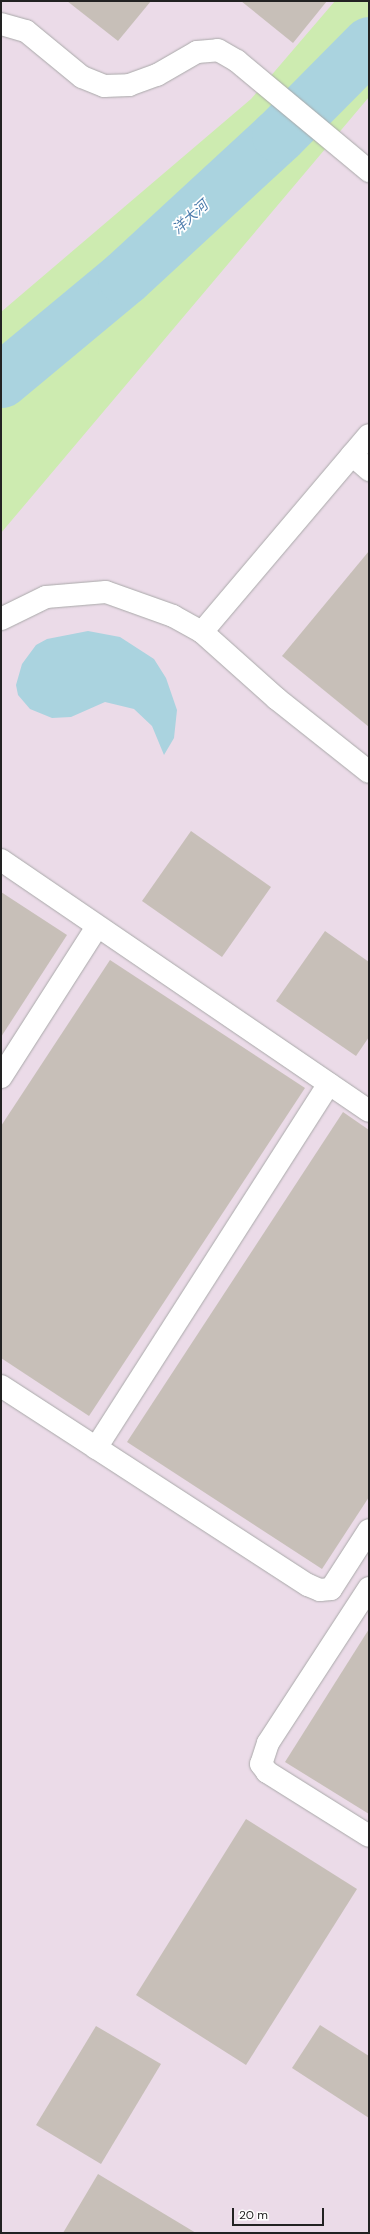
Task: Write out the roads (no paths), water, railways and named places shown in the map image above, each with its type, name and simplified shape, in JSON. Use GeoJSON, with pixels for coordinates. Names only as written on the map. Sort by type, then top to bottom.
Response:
{"type":"FeatureCollection","features":[{"type":"Feature","properties":{"kind":"lane"},"geometry":{"type":"LineString","coordinates":[[1,24],[26,31],[82,77],[104,86],[129,85],[157,75],[197,52],[218,50],[237,61],[369,171]]}},
{"type":"Feature","properties":{"kind":"lane"},"geometry":{"type":"LineString","coordinates":[[202,632],[369,435]]}},
{"type":"Feature","properties":{"kind":"lane"},"geometry":{"type":"LineString","coordinates":[[352,456],[369,470]]}},
{"type":"Feature","properties":{"kind":"lane"},"geometry":{"type":"LineString","coordinates":[[1,619],[46,597],[106,592],[173,616],[202,632],[277,699],[369,772]]}},
{"type":"Feature","properties":{"kind":"lane"},"geometry":{"type":"LineString","coordinates":[[1,860],[97,927],[369,1111]]}},
{"type":"Feature","properties":{"kind":"lane"},"geometry":{"type":"LineString","coordinates":[[1,1077],[97,927]]}},
{"type":"Feature","properties":{"kind":"lane"},"geometry":{"type":"LineString","coordinates":[[96,1448],[329,1084]]}},
{"type":"Feature","properties":{"kind":"lane"},"geometry":{"type":"LineString","coordinates":[[1,1386],[320,1590],[331,1589],[369,1530]]}},
{"type":"Feature","properties":{"kind":"lane"},"geometry":{"type":"LineString","coordinates":[[369,1588],[268,1743],[261,1764],[267,1772],[369,1836]]}},
{"type":"Feature","properties":{"kind":"water"},"geometry":{"type":"Polygon","coordinates":[[[88,631],[120,637],[154,659],[166,678],[177,710],[174,738],[164,755],[152,726],[134,709],[105,702],[71,717],[52,718],[30,709],[18,695],[16,685],[22,664],[36,645],[47,639],[88,631]]]}},
{"type":"Feature","properties":{"kind":"waterway","name":"洋大河"},"geometry":{"type":"LineString","coordinates":[[1,380],[125,277],[279,135],[369,44]]}}]}
